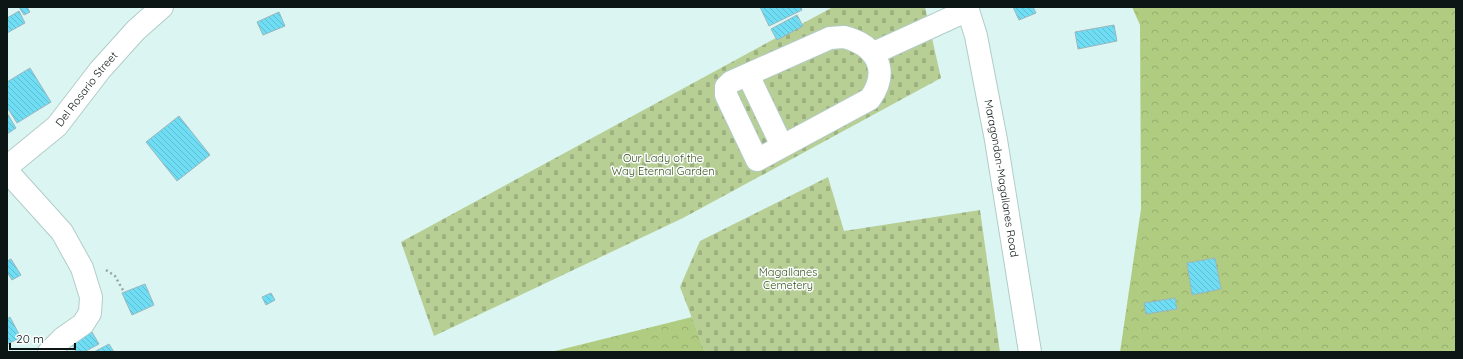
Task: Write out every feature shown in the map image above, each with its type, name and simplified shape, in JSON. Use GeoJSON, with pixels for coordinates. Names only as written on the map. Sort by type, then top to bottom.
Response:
{"type":"FeatureCollection","features":[{"type":"Feature","properties":{"kind":"street","name":"Del Rosario Street"},"geometry":{"type":"LineString","coordinates":[[7,167],[57,126],[100,70],[136,30],[162,7]]}},
{"type":"Feature","properties":{"kind":"street"},"geometry":{"type":"LineString","coordinates":[[874,53],[967,8]]}},
{"type":"Feature","properties":{"kind":"street","name":"Maragondon-Magallanes Road"},"geometry":{"type":"LineString","coordinates":[[967,8],[976,36],[996,140],[1030,352]]}},
{"type":"Feature","properties":{"kind":"street"},"geometry":{"type":"LineString","coordinates":[[844,37],[855,40],[874,53],[878,64],[879,77],[874,94],[870,99],[759,159],[755,158],[725,91],[726,87],[731,82],[830,38],[844,37]]}},
{"type":"Feature","properties":{"kind":"street"},"geometry":{"type":"LineString","coordinates":[[748,75],[782,146]]}},
{"type":"Feature","properties":{"kind":"street"},"geometry":{"type":"LineString","coordinates":[[7,172],[62,232],[82,268],[90,297],[90,313],[83,324],[63,338],[49,352]]}},
{"type":"Feature","properties":{"kind":"green space","name":"Our Lady of the Way Eternal Garden"},"geometry":{"type":"Polygon","coordinates":[[[833,7],[925,7],[941,78],[683,218],[434,336],[401,242],[833,7]]]}},
{"type":"Feature","properties":{"kind":"green space"},"geometry":{"type":"Polygon","coordinates":[[[1132,7],[1456,7],[1456,352],[1120,352],[1141,209],[1140,25],[1132,7]]]}},
{"type":"Feature","properties":{"kind":"green space","name":"Magallanes Cemetery"},"geometry":{"type":"Polygon","coordinates":[[[828,177],[844,231],[980,210],[1000,352],[705,352],[680,287],[700,241],[828,177]]]}},
{"type":"Feature","properties":{"kind":"green space"},"geometry":{"type":"Polygon","coordinates":[[[692,317],[705,352],[551,352],[692,317]]]}},
{"type":"Feature","properties":{"kind":"building"},"geometry":{"type":"Polygon","coordinates":[[[19,7],[27,7],[30,12],[24,15],[19,7]]]}},
{"type":"Feature","properties":{"kind":"building"},"geometry":{"type":"Polygon","coordinates":[[[760,7],[801,7],[802,10],[769,26],[760,7]]]}},
{"type":"Feature","properties":{"kind":"building"},"geometry":{"type":"Polygon","coordinates":[[[1013,7],[1033,7],[1036,13],[1019,20],[1013,7]]]}},
{"type":"Feature","properties":{"kind":"building"},"geometry":{"type":"Polygon","coordinates":[[[19,11],[25,23],[7,33],[7,18],[19,11]]]}},
{"type":"Feature","properties":{"kind":"building"},"geometry":{"type":"Polygon","coordinates":[[[279,12],[285,26],[263,35],[257,22],[279,12]]]}},
{"type":"Feature","properties":{"kind":"building"},"geometry":{"type":"Polygon","coordinates":[[[797,15],[803,26],[777,40],[771,29],[797,15]]]}},
{"type":"Feature","properties":{"kind":"building"},"geometry":{"type":"Polygon","coordinates":[[[1114,25],[1117,41],[1078,49],[1075,32],[1114,25]]]}},
{"type":"Feature","properties":{"kind":"building"},"geometry":{"type":"Polygon","coordinates":[[[30,68],[51,102],[17,123],[7,107],[7,82],[30,68]]]}},
{"type":"Feature","properties":{"kind":"building"},"geometry":{"type":"Polygon","coordinates":[[[7,113],[16,128],[7,134],[7,113]]]}},
{"type":"Feature","properties":{"kind":"building"},"geometry":{"type":"Polygon","coordinates":[[[179,116],[210,155],[177,181],[146,142],[179,116]]]}},
{"type":"Feature","properties":{"kind":"building"},"geometry":{"type":"Polygon","coordinates":[[[1215,258],[1221,289],[1192,295],[1187,263],[1215,258]]]}},
{"type":"Feature","properties":{"kind":"building"},"geometry":{"type":"Polygon","coordinates":[[[11,259],[21,275],[12,280],[7,272],[7,261],[11,259]]]}},
{"type":"Feature","properties":{"kind":"building"},"geometry":{"type":"Polygon","coordinates":[[[145,284],[154,305],[132,315],[122,293],[145,284]]]}},
{"type":"Feature","properties":{"kind":"building"},"geometry":{"type":"Polygon","coordinates":[[[271,293],[275,300],[266,305],[262,297],[271,293]]]}},
{"type":"Feature","properties":{"kind":"building"},"geometry":{"type":"Polygon","coordinates":[[[1175,298],[1177,309],[1146,314],[1144,303],[1175,298]]]}},
{"type":"Feature","properties":{"kind":"building"},"geometry":{"type":"Polygon","coordinates":[[[10,317],[21,338],[7,344],[7,319],[10,317]]]}},
{"type":"Feature","properties":{"kind":"building"},"geometry":{"type":"Polygon","coordinates":[[[89,327],[99,344],[84,352],[76,352],[69,338],[89,327]]]}},
{"type":"Feature","properties":{"kind":"building"},"geometry":{"type":"Polygon","coordinates":[[[109,344],[114,352],[94,352],[109,344]]]}}]}
